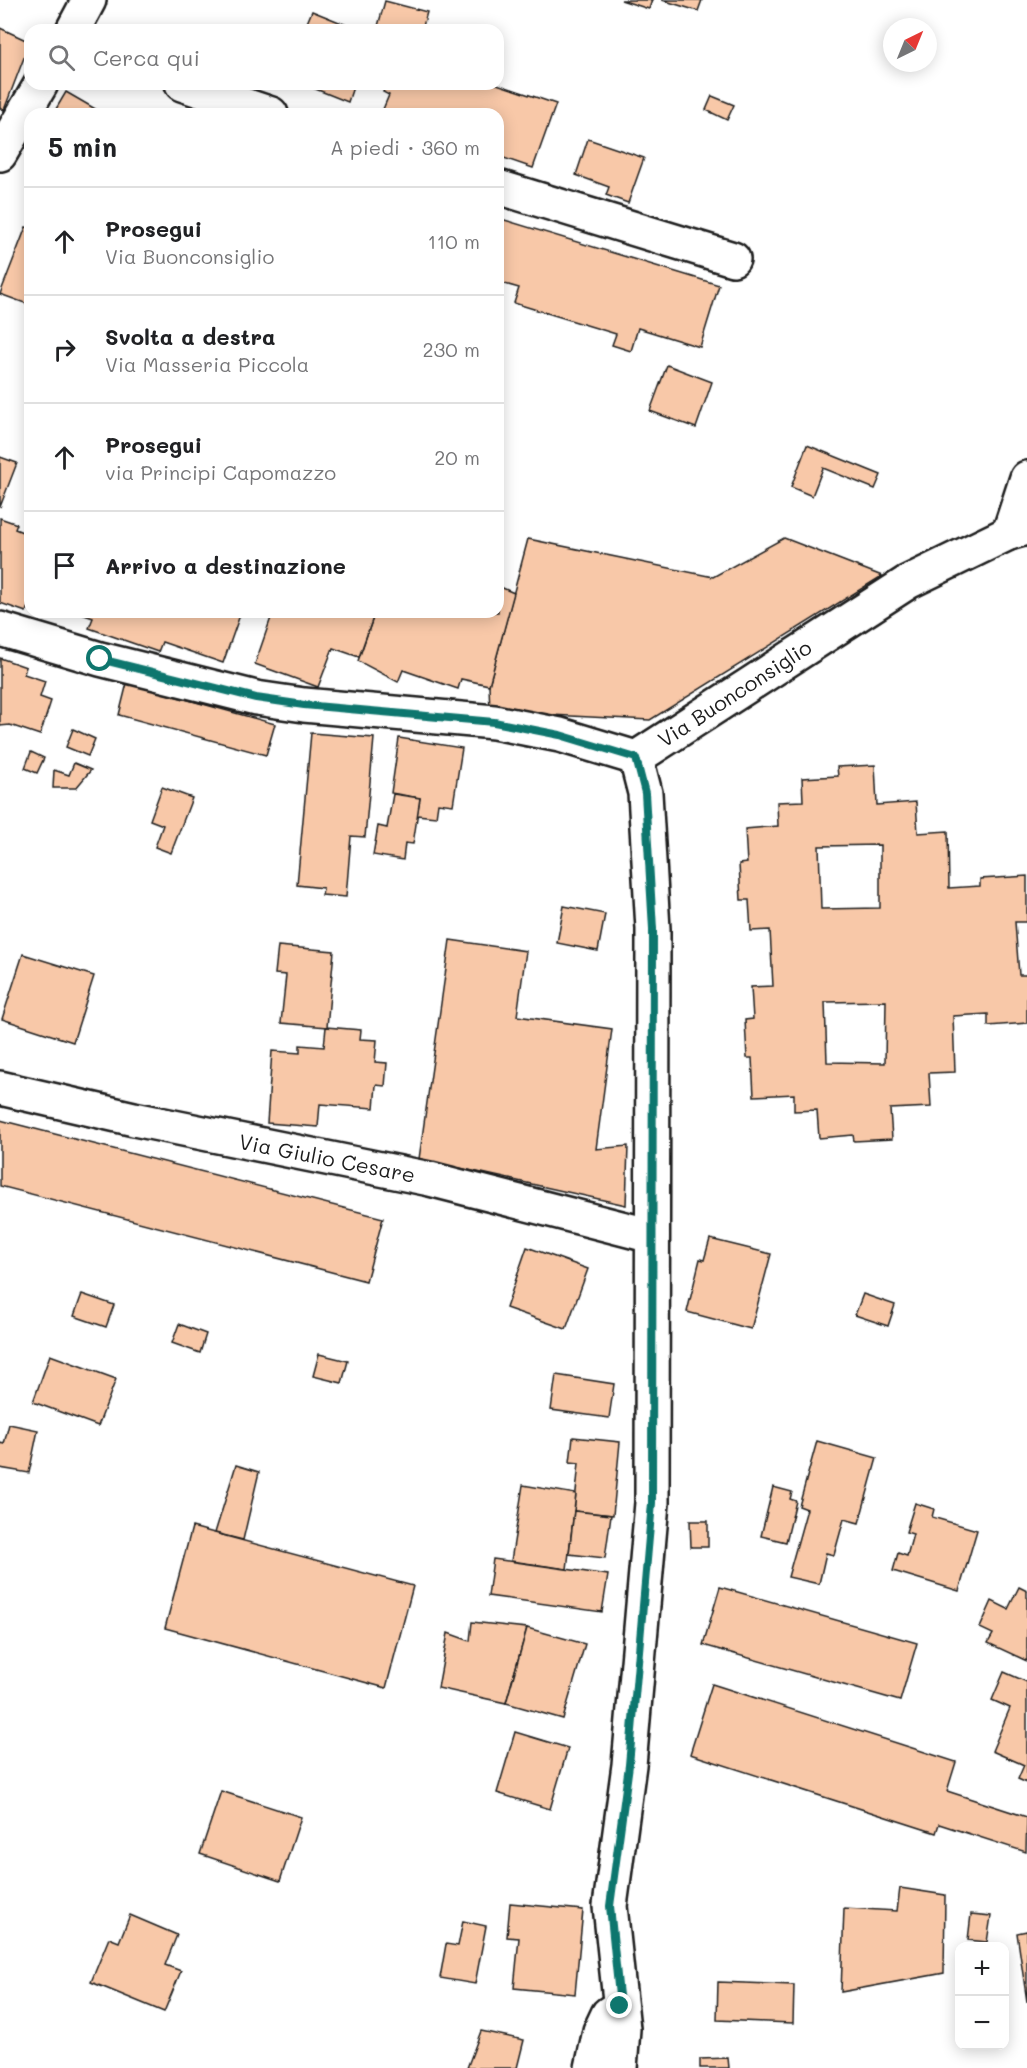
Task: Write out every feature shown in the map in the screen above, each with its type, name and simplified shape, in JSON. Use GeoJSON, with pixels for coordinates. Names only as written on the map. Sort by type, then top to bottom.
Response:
{"type":"FeatureCollection","features":[{"type":"Feature","properties":{"kind":"street"},"geometry":{"type":"LineString","coordinates":[[76,24],[89,0]]}},
{"type":"Feature","properties":{"kind":"street"},"geometry":{"type":"LineString","coordinates":[[27,108],[37,90]]}},
{"type":"Feature","properties":{"kind":"street"},"geometry":{"type":"LineString","coordinates":[[200,90],[253,108]]}},
{"type":"Feature","properties":{"kind":"street"},"geometry":{"type":"LineString","coordinates":[[0,154],[24,113]]}},
{"type":"Feature","properties":{"kind":"street"},"geometry":{"type":"LineString","coordinates":[[504,189],[733,259]]}},
{"type":"Feature","properties":{"kind":"street"},"geometry":{"type":"LineString","coordinates":[[1018,531],[1027,478]]}},
{"type":"Feature","properties":{"kind":"street","name":"Via Buonconsiglio"},"geometry":{"type":"LineString","coordinates":[[0,628],[100,659],[256,698],[304,705],[494,722],[560,735],[636,758],[908,582],[1018,531]]}},
{"type":"Feature","properties":{"kind":"street"},"geometry":{"type":"LineString","coordinates":[[620,2068],[623,2029],[610,1906],[629,1765],[652,1503],[653,929],[645,793],[636,758]]}},
{"type":"Feature","properties":{"kind":"street","name":"Via Giulio Cesare"},"geometry":{"type":"LineString","coordinates":[[0,1088],[134,1119],[430,1179],[652,1236]]}},
{"type":"Feature","properties":{"kind":"street"},"geometry":{"type":"LineString","coordinates":[[592,2068],[600,2031],[608,2014],[620,2006]]}},
{"type":"Feature","properties":{"kind":"building"},"geometry":{"type":"Polygon","coordinates":[[[621,0],[652,0],[649,9],[621,0]]]}},
{"type":"Feature","properties":{"kind":"building"},"geometry":{"type":"Polygon","coordinates":[[[662,0],[702,0],[698,11],[662,0]]]}},
{"type":"Feature","properties":{"kind":"building"},"geometry":{"type":"Polygon","coordinates":[[[385,1],[427,12],[424,24],[379,24],[385,1]]]}},
{"type":"Feature","properties":{"kind":"building"},"geometry":{"type":"Polygon","coordinates":[[[312,11],[344,24],[307,24],[312,11]]]}},
{"type":"Feature","properties":{"kind":"building"},"geometry":{"type":"Polygon","coordinates":[[[0,28],[24,39],[24,58],[4,110],[0,108],[0,28]]]}},
{"type":"Feature","properties":{"kind":"building"},"geometry":{"type":"Polygon","coordinates":[[[504,86],[556,104],[533,168],[504,158],[504,108],[384,108],[389,95],[383,92],[384,90],[504,90],[504,86]]]}},
{"type":"Feature","properties":{"kind":"building"},"geometry":{"type":"Polygon","coordinates":[[[318,90],[352,90],[348,102],[318,90]]]}},
{"type":"Feature","properties":{"kind":"building"},"geometry":{"type":"Polygon","coordinates":[[[66,92],[94,108],[57,108],[66,92]]]}},
{"type":"Feature","properties":{"kind":"building"},"geometry":{"type":"Polygon","coordinates":[[[712,96],[734,105],[727,120],[706,110],[712,96]]]}},
{"type":"Feature","properties":{"kind":"building"},"geometry":{"type":"Polygon","coordinates":[[[588,139],[644,158],[628,203],[606,195],[609,187],[576,175],[588,139]]]}},
{"type":"Feature","properties":{"kind":"building"},"geometry":{"type":"Polygon","coordinates":[[[504,220],[719,285],[700,347],[638,328],[631,351],[612,345],[616,334],[514,303],[519,288],[504,284],[504,220]]]}},
{"type":"Feature","properties":{"kind":"building"},"geometry":{"type":"Polygon","coordinates":[[[24,232],[24,303],[0,294],[24,232]]]}},
{"type":"Feature","properties":{"kind":"building"},"geometry":{"type":"Polygon","coordinates":[[[667,365],[712,382],[696,428],[650,411],[667,365]]]}},
{"type":"Feature","properties":{"kind":"building"},"geometry":{"type":"Polygon","coordinates":[[[807,445],[881,475],[875,489],[823,468],[812,496],[791,487],[807,445]]]}},
{"type":"Feature","properties":{"kind":"building"},"geometry":{"type":"Polygon","coordinates":[[[0,457],[17,463],[0,507],[0,457]]]}},
{"type":"Feature","properties":{"kind":"building"},"geometry":{"type":"Polygon","coordinates":[[[0,518],[17,524],[15,529],[24,533],[24,611],[0,603],[0,518]]]}},
{"type":"Feature","properties":{"kind":"building"},"geometry":{"type":"Polygon","coordinates":[[[784,538],[882,576],[650,720],[490,712],[489,685],[528,539],[713,577],[784,538]]]}},
{"type":"Feature","properties":{"kind":"building"},"geometry":{"type":"Polygon","coordinates":[[[504,589],[514,593],[489,685],[461,679],[458,689],[403,670],[398,682],[358,661],[373,618],[504,618],[504,589]]]}},
{"type":"Feature","properties":{"kind":"building"},"geometry":{"type":"Polygon","coordinates":[[[93,618],[239,618],[223,663],[162,642],[158,652],[89,628],[93,618]]]}},
{"type":"Feature","properties":{"kind":"building"},"geometry":{"type":"Polygon","coordinates":[[[271,618],[373,618],[359,657],[333,648],[318,687],[255,664],[271,618]]]}},
{"type":"Feature","properties":{"kind":"building"},"geometry":{"type":"Polygon","coordinates":[[[0,658],[26,667],[24,674],[45,681],[40,697],[51,701],[40,735],[10,725],[0,726],[0,658]]]}},
{"type":"Feature","properties":{"kind":"building"},"geometry":{"type":"Polygon","coordinates":[[[127,683],[275,724],[266,755],[119,715],[127,683]]]}},
{"type":"Feature","properties":{"kind":"building"},"geometry":{"type":"Polygon","coordinates":[[[73,729],[95,739],[88,756],[66,747],[73,729]]]}},
{"type":"Feature","properties":{"kind":"building"},"geometry":{"type":"Polygon","coordinates":[[[311,733],[374,738],[365,837],[351,836],[346,897],[322,895],[323,888],[297,885],[311,733]]]}},
{"type":"Feature","properties":{"kind":"building"},"geometry":{"type":"Polygon","coordinates":[[[399,738],[462,748],[453,805],[438,803],[436,817],[417,815],[420,798],[391,793],[399,738]]]}},
{"type":"Feature","properties":{"kind":"building"},"geometry":{"type":"Polygon","coordinates":[[[31,752],[44,758],[37,773],[25,768],[31,752]]]}},
{"type":"Feature","properties":{"kind":"building"},"geometry":{"type":"Polygon","coordinates":[[[74,763],[91,770],[76,788],[53,788],[54,770],[69,775],[74,763]]]}},
{"type":"Feature","properties":{"kind":"building"},"geometry":{"type":"Polygon","coordinates":[[[875,765],[877,805],[916,802],[918,833],[948,831],[949,888],[980,886],[980,879],[1027,876],[1027,922],[1015,922],[1019,975],[1027,975],[1027,1023],[988,1026],[988,1014],[953,1016],[955,1072],[929,1073],[931,1107],[890,1109],[892,1139],[854,1141],[853,1135],[819,1138],[817,1110],[794,1111],[794,1094],[754,1096],[752,1058],[747,1058],[745,1020],[753,1019],[751,987],[773,986],[770,930],[751,931],[749,900],[741,900],[739,864],[747,863],[745,829],[778,826],[777,802],[803,801],[802,778],[838,776],[837,767],[875,765]],[[880,845],[819,846],[821,909],[880,908],[880,845]],[[886,1001],[825,1002],[827,1062],[885,1063],[886,1001]]]}},
{"type":"Feature","properties":{"kind":"building"},"geometry":{"type":"Polygon","coordinates":[[[162,787],[192,798],[171,853],[155,847],[163,825],[150,820],[162,787]]]}},
{"type":"Feature","properties":{"kind":"building"},"geometry":{"type":"Polygon","coordinates":[[[393,794],[420,798],[413,844],[405,843],[403,860],[373,855],[378,826],[387,828],[393,794]]]}},
{"type":"Feature","properties":{"kind":"building"},"geometry":{"type":"Polygon","coordinates":[[[564,906],[605,914],[598,951],[557,943],[564,906]]]}},
{"type":"Feature","properties":{"kind":"building"},"geometry":{"type":"Polygon","coordinates":[[[450,940],[526,951],[517,1016],[612,1029],[596,1149],[628,1146],[626,1205],[419,1159],[450,940]]]}},
{"type":"Feature","properties":{"kind":"building"},"geometry":{"type":"Polygon","coordinates":[[[278,946],[334,951],[327,1027],[281,1023],[286,975],[275,974],[278,946]]]}},
{"type":"Feature","properties":{"kind":"building"},"geometry":{"type":"Polygon","coordinates":[[[23,954],[94,976],[73,1042],[2,1019],[23,954]]]}},
{"type":"Feature","properties":{"kind":"building"},"geometry":{"type":"Polygon","coordinates":[[[326,1027],[361,1030],[360,1039],[377,1040],[375,1062],[387,1063],[385,1086],[376,1085],[374,1108],[320,1104],[318,1127],[267,1123],[272,1051],[300,1053],[300,1045],[324,1047],[326,1027]]]}},
{"type":"Feature","properties":{"kind":"building"},"geometry":{"type":"Polygon","coordinates":[[[0,1120],[383,1218],[366,1281],[0,1186],[0,1120]]]}},
{"type":"Feature","properties":{"kind":"building"},"geometry":{"type":"Polygon","coordinates":[[[710,1239],[771,1254],[751,1329],[687,1312],[700,1259],[704,1260],[710,1239]]]}},
{"type":"Feature","properties":{"kind":"building"},"geometry":{"type":"Polygon","coordinates":[[[527,1247],[588,1269],[566,1329],[506,1308],[527,1247]]]}},
{"type":"Feature","properties":{"kind":"building"},"geometry":{"type":"Polygon","coordinates":[[[82,1294],[114,1305],[106,1327],[74,1316],[82,1294]]]}},
{"type":"Feature","properties":{"kind":"building"},"geometry":{"type":"Polygon","coordinates":[[[863,1294],[895,1305],[888,1326],[855,1315],[863,1294]]]}},
{"type":"Feature","properties":{"kind":"building"},"geometry":{"type":"Polygon","coordinates":[[[179,1324],[206,1334],[200,1353],[172,1343],[179,1324]]]}},
{"type":"Feature","properties":{"kind":"building"},"geometry":{"type":"Polygon","coordinates":[[[319,1354],[348,1361],[342,1383],[313,1376],[319,1354]]]}},
{"type":"Feature","properties":{"kind":"building"},"geometry":{"type":"Polygon","coordinates":[[[50,1355],[116,1379],[98,1426],[33,1402],[50,1355]]]}},
{"type":"Feature","properties":{"kind":"building"},"geometry":{"type":"Polygon","coordinates":[[[556,1375],[614,1384],[609,1418],[551,1410],[556,1375]]]}},
{"type":"Feature","properties":{"kind":"building"},"geometry":{"type":"Polygon","coordinates":[[[9,1424],[38,1430],[29,1473],[0,1468],[0,1443],[4,1444],[9,1424]]]}},
{"type":"Feature","properties":{"kind":"building"},"geometry":{"type":"Polygon","coordinates":[[[573,1437],[620,1442],[613,1515],[574,1511],[579,1463],[570,1462],[573,1437]]]}},
{"type":"Feature","properties":{"kind":"building"},"geometry":{"type":"Polygon","coordinates":[[[817,1441],[877,1458],[859,1523],[844,1519],[834,1555],[826,1553],[819,1584],[788,1577],[807,1509],[799,1506],[817,1441]]]}},
{"type":"Feature","properties":{"kind":"building"},"geometry":{"type":"Polygon","coordinates":[[[236,1465],[259,1472],[243,1540],[215,1533],[236,1465]]]}},
{"type":"Feature","properties":{"kind":"building"},"geometry":{"type":"Polygon","coordinates":[[[523,1485],[576,1494],[567,1569],[511,1561],[523,1485]]]}},
{"type":"Feature","properties":{"kind":"building"},"geometry":{"type":"Polygon","coordinates":[[[773,1487],[792,1492],[790,1499],[796,1501],[786,1542],[761,1536],[773,1487]]]}},
{"type":"Feature","properties":{"kind":"building"},"geometry":{"type":"Polygon","coordinates":[[[915,1503],[934,1509],[932,1517],[977,1530],[959,1591],[893,1571],[898,1553],[907,1556],[913,1534],[906,1532],[915,1503]]]}},
{"type":"Feature","properties":{"kind":"building"},"geometry":{"type":"Polygon","coordinates":[[[574,1511],[611,1515],[605,1558],[569,1554],[574,1511]]]}},
{"type":"Feature","properties":{"kind":"building"},"geometry":{"type":"Polygon","coordinates":[[[690,1521],[708,1521],[708,1547],[691,1547],[690,1521]]]}},
{"type":"Feature","properties":{"kind":"building"},"geometry":{"type":"Polygon","coordinates":[[[192,1527],[413,1586],[386,1688],[165,1628],[192,1527]]]}},
{"type":"Feature","properties":{"kind":"building"},"geometry":{"type":"Polygon","coordinates":[[[493,1559],[608,1575],[602,1612],[488,1596],[493,1559]]]}},
{"type":"Feature","properties":{"kind":"building"},"geometry":{"type":"Polygon","coordinates":[[[720,1587],[917,1643],[900,1701],[703,1645],[720,1587]]]}},
{"type":"Feature","properties":{"kind":"building"},"geometry":{"type":"Polygon","coordinates":[[[1019,1587],[1027,1591],[1027,1661],[988,1643],[993,1634],[980,1628],[992,1601],[1008,1609],[1019,1587]]]}},
{"type":"Feature","properties":{"kind":"building"},"geometry":{"type":"Polygon","coordinates":[[[472,1622],[527,1628],[506,1703],[438,1688],[448,1633],[470,1641],[472,1622]]]}},
{"type":"Feature","properties":{"kind":"building"},"geometry":{"type":"Polygon","coordinates":[[[527,1628],[585,1644],[563,1719],[506,1703],[527,1628]]]}},
{"type":"Feature","properties":{"kind":"building"},"geometry":{"type":"Polygon","coordinates":[[[1004,1672],[1027,1682],[1027,1783],[1018,1779],[1024,1765],[992,1751],[1010,1708],[992,1700],[1004,1672]]]}},
{"type":"Feature","properties":{"kind":"building"},"geometry":{"type":"Polygon","coordinates":[[[712,1684],[956,1762],[947,1791],[1027,1817],[1026,1852],[939,1824],[936,1833],[690,1754],[712,1684]]]}},
{"type":"Feature","properties":{"kind":"building"},"geometry":{"type":"Polygon","coordinates":[[[515,1732],[568,1748],[550,1809],[497,1793],[515,1732]]]}},
{"type":"Feature","properties":{"kind":"building"},"geometry":{"type":"Polygon","coordinates":[[[221,1791],[301,1817],[280,1881],[200,1854],[221,1791]]]}},
{"type":"Feature","properties":{"kind":"building"},"geometry":{"type":"Polygon","coordinates":[[[900,1888],[945,1895],[944,1973],[841,1992],[844,1908],[897,1911],[900,1888]]]}},
{"type":"Feature","properties":{"kind":"building"},"geometry":{"type":"Polygon","coordinates":[[[510,1903],[583,1910],[575,1994],[514,1988],[519,1938],[507,1937],[510,1903]]]}},
{"type":"Feature","properties":{"kind":"building"},"geometry":{"type":"Polygon","coordinates":[[[971,1914],[991,1916],[987,1942],[968,1940],[971,1914]]]}},
{"type":"Feature","properties":{"kind":"building"},"geometry":{"type":"Polygon","coordinates":[[[130,1915],[177,1935],[165,1965],[181,1971],[164,2012],[91,1982],[109,1938],[119,1942],[130,1915]]]}},
{"type":"Feature","properties":{"kind":"building"},"geometry":{"type":"Polygon","coordinates":[[[463,1921],[486,1926],[475,1984],[440,1978],[446,1944],[458,1946],[463,1921]]]}},
{"type":"Feature","properties":{"kind":"building"},"geometry":{"type":"Polygon","coordinates":[[[1027,1931],[1027,2002],[1017,1933],[1027,1931]]]}},
{"type":"Feature","properties":{"kind":"building"},"geometry":{"type":"Polygon","coordinates":[[[718,1982],[794,1985],[793,2023],[717,2020],[718,1982]]]}},
{"type":"Feature","properties":{"kind":"building"},"geometry":{"type":"Polygon","coordinates":[[[481,2031],[524,2040],[517,2068],[467,2068],[481,2031]]]}},
{"type":"Feature","properties":{"kind":"building"},"geometry":{"type":"Polygon","coordinates":[[[728,2058],[729,2068],[700,2068],[700,2059],[728,2058]]]}},
{"type":"Feature","properties":{"kind":"route"},"geometry":{"type":"LineString","coordinates":[[100,659],[256,698],[304,705],[494,722],[560,735],[636,758],[645,793],[653,929],[652,1503],[629,1765],[610,1906],[620,2006]]}}]}
